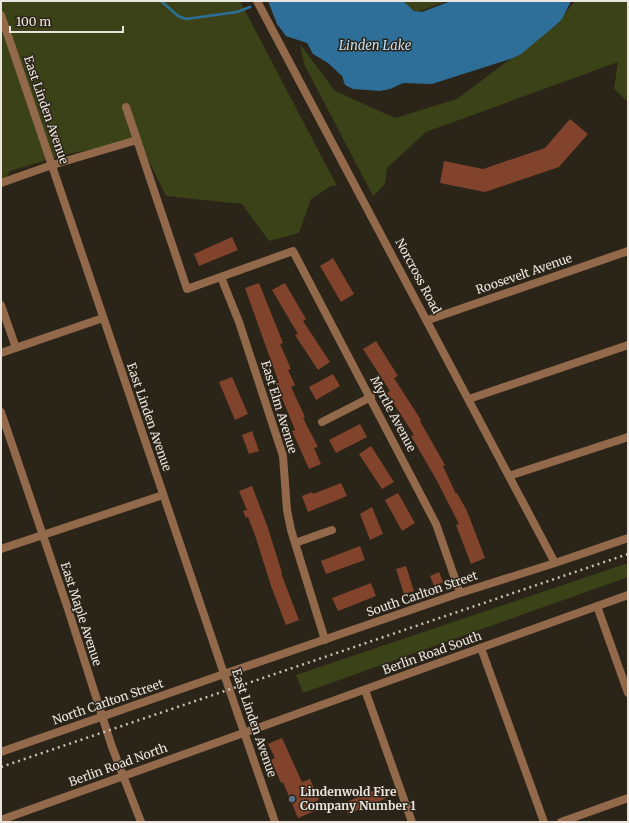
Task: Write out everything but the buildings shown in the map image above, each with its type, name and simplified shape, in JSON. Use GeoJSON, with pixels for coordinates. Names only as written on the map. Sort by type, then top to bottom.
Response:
{"type":"FeatureCollection","features":[{"type":"Feature","properties":{"kind":"street","name":"Norcross Road"},"geometry":{"type":"LineString","coordinates":[[258,1],[428,320],[555,563]]}},
{"type":"Feature","properties":{"kind":"street","name":"East Linden Avenue"},"geometry":{"type":"LineString","coordinates":[[1,18],[275,822]]}},
{"type":"Feature","properties":{"kind":"street"},"geometry":{"type":"LineString","coordinates":[[126,107],[187,289],[221,277]]}},
{"type":"Feature","properties":{"kind":"street"},"geometry":{"type":"LineString","coordinates":[[1,184],[52,165],[137,140]]}},
{"type":"Feature","properties":{"kind":"street","name":"Myrtle Avenue"},"geometry":{"type":"LineString","coordinates":[[221,277],[293,251],[371,397],[436,524],[460,593]]}},
{"type":"Feature","properties":{"kind":"street","name":"Roosevelt Avenue"},"geometry":{"type":"LineString","coordinates":[[428,320],[628,251]]}},
{"type":"Feature","properties":{"kind":"street","name":"East Elm Avenue"},"geometry":{"type":"LineString","coordinates":[[221,277],[239,322],[283,456],[287,510],[295,543],[325,640]]}},
{"type":"Feature","properties":{"kind":"street"},"geometry":{"type":"LineString","coordinates":[[1,305],[16,348]]}},
{"type":"Feature","properties":{"kind":"street"},"geometry":{"type":"LineString","coordinates":[[1,353],[103,318]]}},
{"type":"Feature","properties":{"kind":"street"},"geometry":{"type":"LineString","coordinates":[[469,399],[628,346]]}},
{"type":"Feature","properties":{"kind":"street"},"geometry":{"type":"LineString","coordinates":[[322,422],[371,397]]}},
{"type":"Feature","properties":{"kind":"street","name":"East Maple Avenue"},"geometry":{"type":"LineString","coordinates":[[1,412],[102,716],[141,822]]}},
{"type":"Feature","properties":{"kind":"street"},"geometry":{"type":"LineString","coordinates":[[509,476],[628,437]]}},
{"type":"Feature","properties":{"kind":"street"},"geometry":{"type":"LineString","coordinates":[[1,549],[163,495]]}},
{"type":"Feature","properties":{"kind":"street"},"geometry":{"type":"LineString","coordinates":[[295,543],[332,530]]}},
{"type":"Feature","properties":{"kind":"street","name":"South Carlton Street"},"geometry":{"type":"LineString","coordinates":[[224,674],[460,593],[628,538]]}},
{"type":"Feature","properties":{"kind":"street","name":"Berlin Road South"},"geometry":{"type":"LineString","coordinates":[[244,733],[628,595]]}},
{"type":"Feature","properties":{"kind":"street"},"geometry":{"type":"LineString","coordinates":[[598,606],[628,693]]}},
{"type":"Feature","properties":{"kind":"street"},"geometry":{"type":"LineString","coordinates":[[481,648],[544,822]]}},
{"type":"Feature","properties":{"kind":"street","name":"North Carlton Street"},"geometry":{"type":"LineString","coordinates":[[1,752],[224,674]]}},
{"type":"Feature","properties":{"kind":"street"},"geometry":{"type":"LineString","coordinates":[[365,690],[412,822]]}},
{"type":"Feature","properties":{"kind":"street","name":"Berlin Road North"},"geometry":{"type":"LineString","coordinates":[[5,820],[244,733]]}},
{"type":"Feature","properties":{"kind":"street"},"geometry":{"type":"LineString","coordinates":[[561,822],[628,798]]}},
{"type":"Feature","properties":{"kind":"green space"},"geometry":{"type":"Polygon","coordinates":[[[1,1],[240,1],[337,186],[331,186],[311,199],[299,233],[269,241],[242,204],[166,196],[139,141],[67,154],[10,171],[1,184],[1,1]]]}},
{"type":"Feature","properties":{"kind":"green space"},"geometry":{"type":"Polygon","coordinates":[[[391,1],[447,1],[418,12],[391,1]]]}},
{"type":"Feature","properties":{"kind":"green space"},"geometry":{"type":"Polygon","coordinates":[[[575,1],[628,1],[628,102],[614,89],[618,62],[426,132],[387,168],[385,184],[373,196],[304,64],[300,44],[335,91],[395,118],[457,99],[557,24],[575,1]]]}},
{"type":"Feature","properties":{"kind":"green space"},"geometry":{"type":"Polygon","coordinates":[[[628,563],[628,577],[303,693],[296,675],[628,563]]]}},
{"type":"Feature","properties":{"kind":"water","name":"Linden Lake"},"geometry":{"type":"Polygon","coordinates":[[[268,1],[403,1],[414,11],[422,12],[451,1],[571,1],[562,19],[557,24],[521,54],[513,58],[432,84],[403,83],[390,89],[380,91],[353,89],[345,85],[342,76],[328,63],[313,54],[307,43],[286,36],[277,24],[268,1]]]}},
{"type":"Feature","properties":{"kind":"waterway"},"geometry":{"type":"LineString","coordinates":[[161,1],[178,16],[186,19],[237,12],[250,7]]}},
{"type":"Feature","properties":{"kind":"railway"},"geometry":{"type":"LineString","coordinates":[[1,767],[628,554]]}},
{"type":"Feature","properties":{"kind":"place","name":"Lindenwold Fire Company Number 1"},"geometry":{"type":"Point","coordinates":[292,799]}}]}
